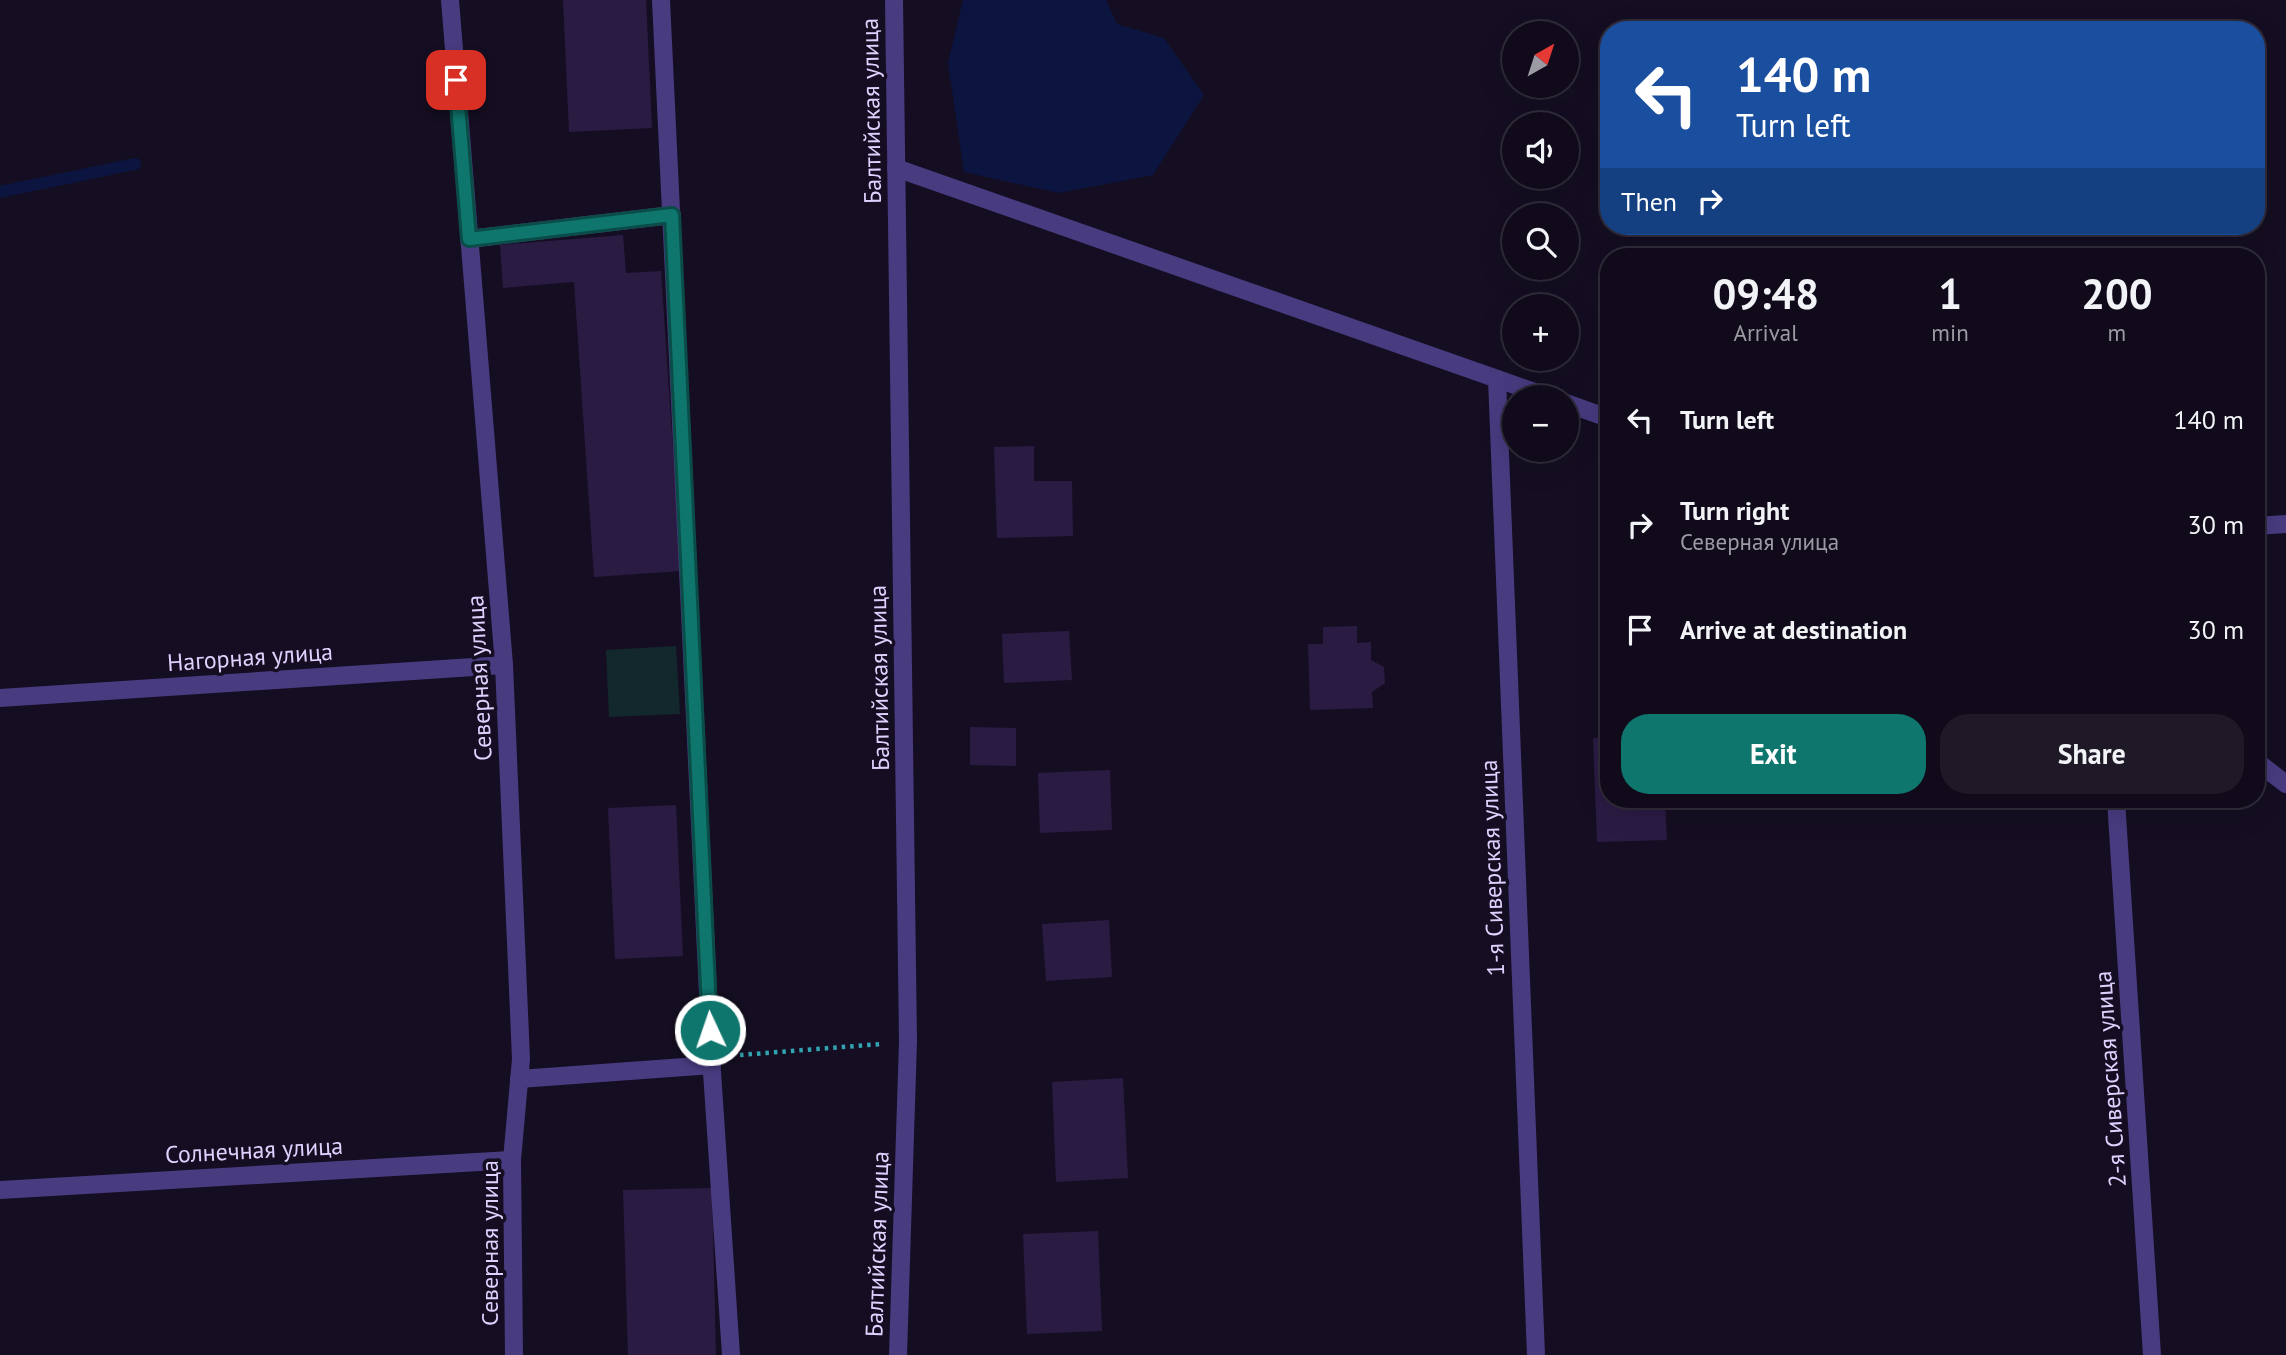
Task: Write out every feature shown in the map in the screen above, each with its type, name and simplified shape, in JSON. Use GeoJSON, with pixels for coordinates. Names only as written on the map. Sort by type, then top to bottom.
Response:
{"type":"FeatureCollection","features":[{"type":"Feature","properties":{"kind":"street","name":"Северная улица"},"geometry":{"type":"LineString","coordinates":[[450,0],[504,665],[519,1079],[512,1160],[514,1355]]}},
{"type":"Feature","properties":{"kind":"street"},"geometry":{"type":"LineString","coordinates":[[661,0],[711,1061],[731,1355]]}},
{"type":"Feature","properties":{"kind":"street","name":"Балтийская улица"},"geometry":{"type":"LineString","coordinates":[[894,0],[908,1041],[898,1355]]}},
{"type":"Feature","properties":{"kind":"street"},"geometry":{"type":"LineString","coordinates":[[896,168],[1514,385]]}},
{"type":"Feature","properties":{"kind":"street"},"geometry":{"type":"LineString","coordinates":[[469,239],[672,215]]}},
{"type":"Feature","properties":{"kind":"street","name":"1-я Сиверская улица"},"geometry":{"type":"LineString","coordinates":[[1497,379],[1536,1355]]}},
{"type":"Feature","properties":{"kind":"street"},"geometry":{"type":"LineString","coordinates":[[1579,408],[1600,415]]}},
{"type":"Feature","properties":{"kind":"street"},"geometry":{"type":"LineString","coordinates":[[2265,525],[2286,524]]}},
{"type":"Feature","properties":{"kind":"street","name":"Нагорная улица"},"geometry":{"type":"LineString","coordinates":[[0,698],[504,665]]}},
{"type":"Feature","properties":{"kind":"street"},"geometry":{"type":"LineString","coordinates":[[2265,768],[2286,784]]}},
{"type":"Feature","properties":{"kind":"street","name":"2-я Сиверская улица"},"geometry":{"type":"LineString","coordinates":[[2117,808],[2152,1355]]}},
{"type":"Feature","properties":{"kind":"street"},"geometry":{"type":"LineString","coordinates":[[519,1079],[711,1061]]}},
{"type":"Feature","properties":{"kind":"street","name":"Солнечная улица"},"geometry":{"type":"LineString","coordinates":[[0,1190],[512,1160]]}},
{"type":"Feature","properties":{"kind":"path"},"geometry":{"type":"LineString","coordinates":[[711,1061],[908,1041]]}},
{"type":"Feature","properties":{"kind":"green space"},"geometry":{"type":"Polygon","coordinates":[[[676,646],[680,714],[609,717],[606,650],[676,646]]]}},
{"type":"Feature","properties":{"kind":"shaded area"},"geometry":{"type":"Polygon","coordinates":[[[963,0],[1106,0],[1117,24],[1164,38],[1204,95],[1153,175],[1059,193],[964,172],[948,63],[963,0]]]}},
{"type":"Feature","properties":{"kind":"building"},"geometry":{"type":"Polygon","coordinates":[[[563,0],[646,0],[652,128],[569,132],[563,0]]]}},
{"type":"Feature","properties":{"kind":"building"},"geometry":{"type":"Polygon","coordinates":[[[623,235],[626,273],[661,271],[681,571],[594,577],[574,282],[503,288],[500,245],[623,235]]]}},
{"type":"Feature","properties":{"kind":"building"},"geometry":{"type":"Polygon","coordinates":[[[1034,446],[1034,481],[1072,481],[1073,536],[997,538],[994,447],[1034,446]]]}},
{"type":"Feature","properties":{"kind":"building"},"geometry":{"type":"Polygon","coordinates":[[[1357,626],[1357,643],[1371,642],[1371,660],[1384,667],[1385,683],[1372,692],[1373,708],[1310,710],[1308,644],[1323,644],[1323,627],[1357,626]]]}},
{"type":"Feature","properties":{"kind":"building"},"geometry":{"type":"Polygon","coordinates":[[[1069,631],[1072,680],[1004,683],[1002,634],[1069,631]]]}},
{"type":"Feature","properties":{"kind":"building"},"geometry":{"type":"Polygon","coordinates":[[[970,727],[1016,728],[1016,766],[970,765],[970,727]]]}},
{"type":"Feature","properties":{"kind":"building"},"geometry":{"type":"Polygon","coordinates":[[[1593,738],[1600,738],[1600,808],[1665,808],[1667,840],[1597,842],[1593,738]]]}},
{"type":"Feature","properties":{"kind":"building"},"geometry":{"type":"Polygon","coordinates":[[[1110,770],[1112,830],[1040,833],[1038,773],[1110,770]]]}},
{"type":"Feature","properties":{"kind":"building"},"geometry":{"type":"Polygon","coordinates":[[[676,805],[683,956],[615,959],[608,808],[676,805]]]}},
{"type":"Feature","properties":{"kind":"building"},"geometry":{"type":"Polygon","coordinates":[[[1109,920],[1112,977],[1046,981],[1042,924],[1109,920]]]}},
{"type":"Feature","properties":{"kind":"building"},"geometry":{"type":"Polygon","coordinates":[[[1123,1078],[1128,1178],[1056,1182],[1052,1082],[1123,1078]]]}},
{"type":"Feature","properties":{"kind":"building"},"geometry":{"type":"Polygon","coordinates":[[[712,1188],[716,1355],[628,1355],[623,1190],[712,1188]]]}},
{"type":"Feature","properties":{"kind":"building"},"geometry":{"type":"Polygon","coordinates":[[[1098,1231],[1102,1331],[1027,1334],[1023,1234],[1098,1231]]]}},
{"type":"Feature","properties":{"kind":"waterway"},"geometry":{"type":"LineString","coordinates":[[0,192],[135,164]]}},
{"type":"Feature","properties":{"kind":"route"},"geometry":{"type":"LineString","coordinates":[[456,80],[469,239],[672,215],[710,1030]]}}]}
